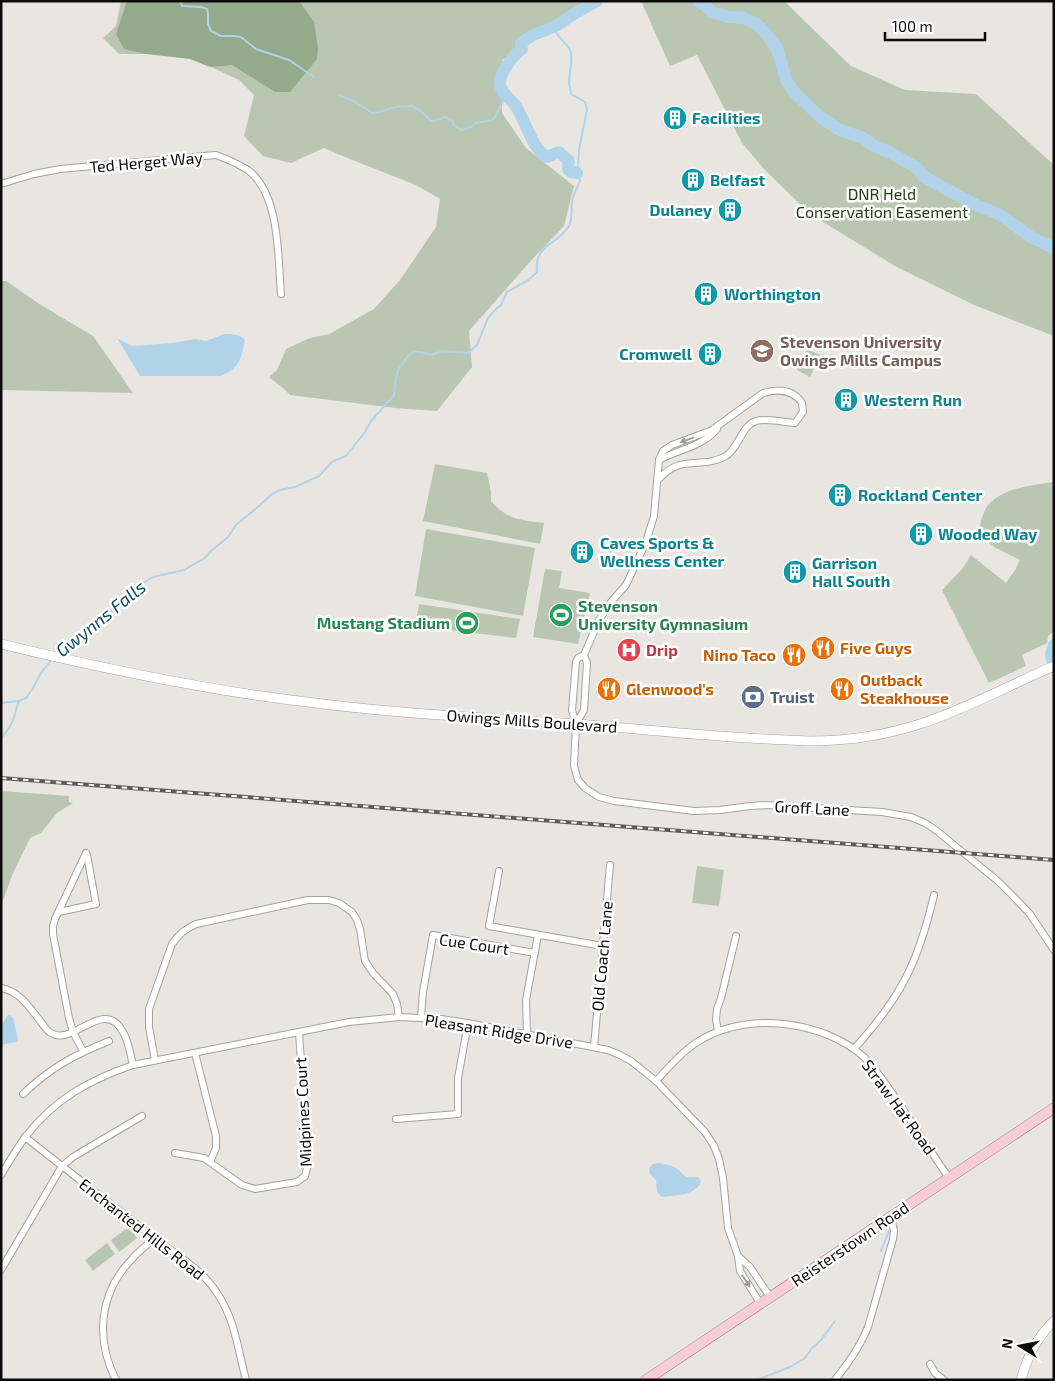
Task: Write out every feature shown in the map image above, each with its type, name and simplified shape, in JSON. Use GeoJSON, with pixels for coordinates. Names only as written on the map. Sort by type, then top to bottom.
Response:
{"type":"FeatureCollection","features":[{"type":"Feature","properties":{"kind":"main road","name":"Owings Mills Boulevard"},"geometry":{"type":"LineString","coordinates":[[1,644],[81,663],[190,685],[306,702],[414,713],[789,741],[849,740],[893,732],[933,720],[1054,666]]}},
{"type":"Feature","properties":{"kind":"main road","name":"Reisterstown Road"},"geometry":{"type":"LineString","coordinates":[[646,1380],[1054,1108]]}},
{"type":"Feature","properties":{"kind":"main road"},"geometry":{"type":"LineString","coordinates":[[1021,1380],[1027,1359],[1033,1347],[1039,1337],[1054,1321]]}},
{"type":"Feature","properties":{"kind":"street","name":"Ted Herget Way"},"geometry":{"type":"LineString","coordinates":[[1,184],[34,174],[60,169],[216,156],[226,159],[249,171],[259,182],[268,198],[274,219],[281,294]]}},
{"type":"Feature","properties":{"kind":"street"},"geometry":{"type":"LineString","coordinates":[[576,724],[572,710],[576,662],[578,658],[584,655],[599,620],[626,585],[646,542],[654,516],[660,460],[665,448],[712,430],[763,393],[772,391],[788,392],[794,394],[802,403],[803,412],[795,423],[762,420],[755,422],[747,428],[733,451],[728,454],[708,462],[680,464],[664,472],[658,480]]}},
{"type":"Feature","properties":{"kind":"street"},"geometry":{"type":"LineString","coordinates":[[576,724],[584,710],[587,663],[584,655]]}},
{"type":"Feature","properties":{"kind":"street"},"geometry":{"type":"LineString","coordinates":[[574,678],[586,679]]}},
{"type":"Feature","properties":{"kind":"street","name":"Groff Lane"},"geometry":{"type":"LineString","coordinates":[[576,724],[574,766],[576,776],[585,788],[604,798],[694,811],[766,805],[864,810],[898,814],[925,822],[999,882],[1030,914],[1054,950]]}},
{"type":"Feature","properties":{"kind":"street"},"geometry":{"type":"LineString","coordinates":[[59,912],[96,904],[86,853],[59,912],[53,926],[66,1005],[73,1032],[82,1051]]}},
{"type":"Feature","properties":{"kind":"street","name":"Old Coach Lane"},"geometry":{"type":"LineString","coordinates":[[594,1047],[610,865]]}},
{"type":"Feature","properties":{"kind":"street"},"geometry":{"type":"LineString","coordinates":[[498,871],[489,926],[603,946]]}},
{"type":"Feature","properties":{"kind":"street"},"geometry":{"type":"LineString","coordinates":[[854,1049],[878,1021],[903,984],[919,947],[934,895]]}},
{"type":"Feature","properties":{"kind":"street"},"geometry":{"type":"LineString","coordinates":[[155,1060],[148,1026],[149,1009],[172,944],[178,935],[196,924],[308,900],[339,902],[352,912],[360,928],[365,961],[373,974],[393,994],[399,1017]]}},
{"type":"Feature","properties":{"kind":"street","name":"Cue Court"},"geometry":{"type":"LineString","coordinates":[[421,1017],[423,992],[433,935],[535,953]]}},
{"type":"Feature","properties":{"kind":"street"},"geometry":{"type":"LineString","coordinates":[[527,1034],[526,1000],[538,935]]}},
{"type":"Feature","properties":{"kind":"street"},"geometry":{"type":"LineString","coordinates":[[718,1031],[717,1009],[736,936]]}},
{"type":"Feature","properties":{"kind":"street"},"geometry":{"type":"LineString","coordinates":[[1,988],[15,992],[22,998],[51,1033],[60,1035],[73,1032],[99,1019],[113,1021],[123,1030],[133,1065]]}},
{"type":"Feature","properties":{"kind":"street","name":"Pleasant Ridge Drive"},"geometry":{"type":"LineString","coordinates":[[1,1175],[25,1137],[55,1106],[88,1083],[133,1065],[349,1022],[399,1017],[421,1017],[468,1023],[594,1047],[620,1055],[631,1061],[656,1081],[705,1132],[714,1146],[723,1178],[728,1228],[738,1256],[740,1271],[760,1303]]}},
{"type":"Feature","properties":{"kind":"street"},"geometry":{"type":"LineString","coordinates":[[396,1119],[458,1114],[458,1078],[468,1023]]}},
{"type":"Feature","properties":{"kind":"street","name":"Straw Hat Road"},"geometry":{"type":"LineString","coordinates":[[656,1081],[690,1047],[703,1038],[734,1026],[760,1023],[795,1026],[826,1034],[854,1049],[872,1066],[949,1178]]}},
{"type":"Feature","properties":{"kind":"street","name":"Midpines Court"},"geometry":{"type":"LineString","coordinates":[[175,1153],[204,1158],[242,1185],[255,1189],[297,1182],[306,1176],[308,1164],[299,1032]]}},
{"type":"Feature","properties":{"kind":"street"},"geometry":{"type":"LineString","coordinates":[[23,1094],[66,1060],[82,1051],[109,1041]]}},
{"type":"Feature","properties":{"kind":"street"},"geometry":{"type":"LineString","coordinates":[[196,1053],[216,1136],[216,1148],[210,1162]]}},
{"type":"Feature","properties":{"kind":"street","name":"Enchanted Hills Road"},"geometry":{"type":"LineString","coordinates":[[1,1270],[62,1166],[73,1157],[142,1116]]}},
{"type":"Feature","properties":{"kind":"street","name":"Enchanted Hills Road"},"geometry":{"type":"LineString","coordinates":[[25,1137],[191,1264],[204,1277],[217,1293],[235,1330],[246,1380]]}},
{"type":"Feature","properties":{"kind":"street"},"geometry":{"type":"LineString","coordinates":[[835,1380],[855,1353],[868,1327],[893,1239],[894,1231],[891,1217]]}},
{"type":"Feature","properties":{"kind":"street"},"geometry":{"type":"LineString","coordinates":[[116,1380],[105,1355],[102,1339],[107,1301],[112,1287],[131,1259],[155,1238]]}},
{"type":"Feature","properties":{"kind":"street","name":"Pleasant Ridge Drive"},"geometry":{"type":"LineString","coordinates":[[738,1256],[750,1267],[770,1297]]}},
{"type":"Feature","properties":{"kind":"street"},"geometry":{"type":"LineString","coordinates":[[930,1364],[935,1373],[944,1380]]}},
{"type":"Feature","properties":{"kind":"green space"},"geometry":{"type":"Polygon","coordinates":[[[121,1],[600,1],[576,7],[502,60],[502,113],[526,148],[574,186],[564,226],[469,331],[472,367],[437,411],[395,408],[290,395],[269,377],[277,370],[286,349],[310,338],[329,334],[374,309],[400,280],[436,227],[440,199],[416,185],[324,148],[291,163],[263,156],[244,136],[254,95],[239,80],[183,54],[119,54],[103,38],[116,26],[121,1]]]}},
{"type":"Feature","properties":{"kind":"green space"},"geometry":{"type":"Polygon","coordinates":[[[127,1],[299,1],[314,22],[318,49],[317,59],[290,92],[275,92],[232,65],[210,67],[190,59],[146,54],[124,49],[116,34],[127,1]]]}},
{"type":"Feature","properties":{"kind":"green space","name":"DNR Held Conservation Easement"},"geometry":{"type":"Polygon","coordinates":[[[641,1],[784,1],[851,66],[905,90],[976,94],[1054,165],[1054,336],[974,305],[895,266],[810,214],[764,169],[742,143],[697,55],[670,66],[641,1]]]}},
{"type":"Feature","properties":{"kind":"green space"},"geometry":{"type":"Polygon","coordinates":[[[1,281],[6,281],[41,305],[93,336],[133,393],[1,390],[1,281]]]}},
{"type":"Feature","properties":{"kind":"green space"},"geometry":{"type":"Polygon","coordinates":[[[807,349],[820,355],[810,377],[797,370],[807,349]]]}},
{"type":"Feature","properties":{"kind":"green space"},"geometry":{"type":"Polygon","coordinates":[[[435,464],[487,473],[491,501],[497,507],[509,516],[544,523],[540,544],[423,521],[435,464]]]}},
{"type":"Feature","properties":{"kind":"green space"},"geometry":{"type":"Polygon","coordinates":[[[1054,482],[1054,631],[1048,636],[1047,643],[1022,655],[1026,666],[989,683],[942,590],[963,568],[971,555],[1006,583],[1020,560],[996,548],[978,535],[984,512],[994,499],[1010,491],[1054,482]]]}},
{"type":"Feature","properties":{"kind":"green space"},"geometry":{"type":"Polygon","coordinates":[[[426,529],[535,548],[523,616],[415,596],[426,529]]]}},
{"type":"Feature","properties":{"kind":"green space","name":"Stevenson University Gymnasium"},"geometry":{"type":"Polygon","coordinates":[[[545,569],[562,571],[559,588],[590,593],[578,644],[533,637],[545,569]]]}},
{"type":"Feature","properties":{"kind":"green space","name":"Mustang Stadium"},"geometry":{"type":"Polygon","coordinates":[[[419,604],[520,619],[516,638],[415,626],[419,604]]]}},
{"type":"Feature","properties":{"kind":"green space"},"geometry":{"type":"Polygon","coordinates":[[[1,791],[69,796],[69,802],[73,803],[57,813],[41,833],[30,838],[13,873],[1,906],[1,791]]]}},
{"type":"Feature","properties":{"kind":"green space"},"geometry":{"type":"Polygon","coordinates":[[[697,866],[724,870],[719,906],[692,903],[697,866]]]}},
{"type":"Feature","properties":{"kind":"green space"},"geometry":{"type":"Polygon","coordinates":[[[127,1228],[137,1238],[119,1252],[111,1240],[127,1228]]]}},
{"type":"Feature","properties":{"kind":"green space"},"geometry":{"type":"Polygon","coordinates":[[[107,1243],[115,1254],[93,1271],[85,1260],[107,1243]]]}},
{"type":"Feature","properties":{"kind":"water"},"geometry":{"type":"Polygon","coordinates":[[[224,334],[238,335],[245,340],[239,362],[221,376],[140,376],[117,338],[132,346],[173,343],[195,339],[206,341],[224,334]]]}},
{"type":"Feature","properties":{"kind":"water"},"geometry":{"type":"Polygon","coordinates":[[[10,1015],[13,1018],[18,1039],[16,1042],[1,1045],[1,1026],[7,1016],[10,1015]]]}},
{"type":"Feature","properties":{"kind":"water"},"geometry":{"type":"Polygon","coordinates":[[[659,1163],[674,1167],[686,1177],[698,1177],[701,1181],[695,1190],[679,1195],[662,1197],[657,1192],[656,1180],[650,1174],[649,1169],[652,1164],[659,1163]]]}},
{"type":"Feature","properties":{"kind":"waterway"},"geometry":{"type":"LineString","coordinates":[[180,1],[182,6],[207,9],[208,24],[211,31],[221,36],[241,37],[256,49],[289,60],[314,77]]}},
{"type":"Feature","properties":{"kind":"waterway","name":"Gwynns Falls"},"geometry":{"type":"LineString","coordinates":[[577,173],[571,172],[568,169],[569,161],[559,152],[547,157],[537,147],[519,111],[502,90],[500,80],[508,64],[522,49],[521,43],[533,35],[556,26],[597,1]]}},
{"type":"Feature","properties":{"kind":"waterway","name":"Gwynns Falls"},"geometry":{"type":"LineString","coordinates":[[698,1],[711,12],[729,17],[743,18],[755,23],[762,29],[777,48],[786,80],[794,92],[819,116],[838,129],[863,138],[876,147],[909,163],[918,169],[923,176],[933,182],[978,206],[999,214],[1031,237],[1054,248]]}},
{"type":"Feature","properties":{"kind":"waterway","name":"Gwynns Falls"},"geometry":{"type":"LineString","coordinates":[[711,1],[711,12]]}},
{"type":"Feature","properties":{"kind":"waterway","name":"Gwynns Falls"},"geometry":{"type":"LineString","coordinates":[[57,654],[64,645],[94,628],[135,588],[153,577],[184,570],[205,558],[228,537],[236,525],[272,494],[295,487],[319,476],[332,462],[346,456],[365,432],[371,421],[394,395],[398,370],[408,356],[414,352],[431,355],[443,351],[468,353],[477,345],[488,318],[501,305],[507,292],[527,281],[537,272],[539,255],[564,233],[570,223],[573,199],[580,180],[577,173],[579,150],[587,110],[585,102],[571,94],[569,82],[571,53],[558,36],[556,26]]}},
{"type":"Feature","properties":{"kind":"waterway"},"geometry":{"type":"LineString","coordinates":[[339,95],[354,101],[372,113],[395,107],[413,106],[430,120],[434,121],[445,117],[452,120],[454,125],[461,130],[471,127],[476,123],[492,120],[504,100],[511,100]]}},
{"type":"Feature","properties":{"kind":"waterway","name":"Gwynns Falls"},"geometry":{"type":"LineString","coordinates":[[1054,645],[1051,654],[1054,668]]}},
{"type":"Feature","properties":{"kind":"waterway","name":"Gwynns Falls"},"geometry":{"type":"LineString","coordinates":[[1,703],[19,701],[26,698],[52,659]]}},
{"type":"Feature","properties":{"kind":"waterway"},"geometry":{"type":"LineString","coordinates":[[1,738],[12,723],[19,701]]}},
{"type":"Feature","properties":{"kind":"waterway"},"geometry":{"type":"LineString","coordinates":[[881,1251],[889,1231]]}},
{"type":"Feature","properties":{"kind":"waterway"},"geometry":{"type":"LineString","coordinates":[[757,1380],[790,1367],[805,1358],[835,1321]]}},
{"type":"Feature","properties":{"kind":"railway"},"geometry":{"type":"LineString","coordinates":[[1,778],[1054,860]]}},
{"type":"Feature","properties":{"kind":"place","name":"Facilities"},"geometry":{"type":"Point","coordinates":[675,118]}},
{"type":"Feature","properties":{"kind":"place","name":"Belfast"},"geometry":{"type":"Point","coordinates":[693,180]}},
{"type":"Feature","properties":{"kind":"place","name":"Dulaney"},"geometry":{"type":"Point","coordinates":[730,210]}},
{"type":"Feature","properties":{"kind":"place","name":"Worthington"},"geometry":{"type":"Point","coordinates":[706,294]}},
{"type":"Feature","properties":{"kind":"place","name":"Stevenson University Owings Mills Campus"},"geometry":{"type":"Point","coordinates":[762,351]}},
{"type":"Feature","properties":{"kind":"place","name":"Cromwell"},"geometry":{"type":"Point","coordinates":[710,354]}},
{"type":"Feature","properties":{"kind":"place","name":"Western Run"},"geometry":{"type":"Point","coordinates":[846,400]}},
{"type":"Feature","properties":{"kind":"place","name":"Rockland Center"},"geometry":{"type":"Point","coordinates":[840,495]}},
{"type":"Feature","properties":{"kind":"place","name":"Wooded Way"},"geometry":{"type":"Point","coordinates":[921,534]}},
{"type":"Feature","properties":{"kind":"place","name":"Caves Sports & Wellness Center"},"geometry":{"type":"Point","coordinates":[582,552]}},
{"type":"Feature","properties":{"kind":"place","name":"Garrison Hall South"},"geometry":{"type":"Point","coordinates":[795,572]}},
{"type":"Feature","properties":{"kind":"place","name":"Stevenson University Gymnasium"},"geometry":{"type":"Point","coordinates":[561,615]}},
{"type":"Feature","properties":{"kind":"place","name":"Mustang Stadium"},"geometry":{"type":"Point","coordinates":[467,623]}},
{"type":"Feature","properties":{"kind":"place","name":"Five Guys"},"geometry":{"type":"Point","coordinates":[823,648]}},
{"type":"Feature","properties":{"kind":"place","name":"Drip"},"geometry":{"type":"Point","coordinates":[629,650]}},
{"type":"Feature","properties":{"kind":"place","name":"Nino Taco"},"geometry":{"type":"Point","coordinates":[794,655]}},
{"type":"Feature","properties":{"kind":"place","name":"Glenwood's"},"geometry":{"type":"Point","coordinates":[609,689]}},
{"type":"Feature","properties":{"kind":"place","name":"Outback Steakhouse"},"geometry":{"type":"Point","coordinates":[842,689]}},
{"type":"Feature","properties":{"kind":"place","name":"Truist"},"geometry":{"type":"Point","coordinates":[753,697]}}]}
